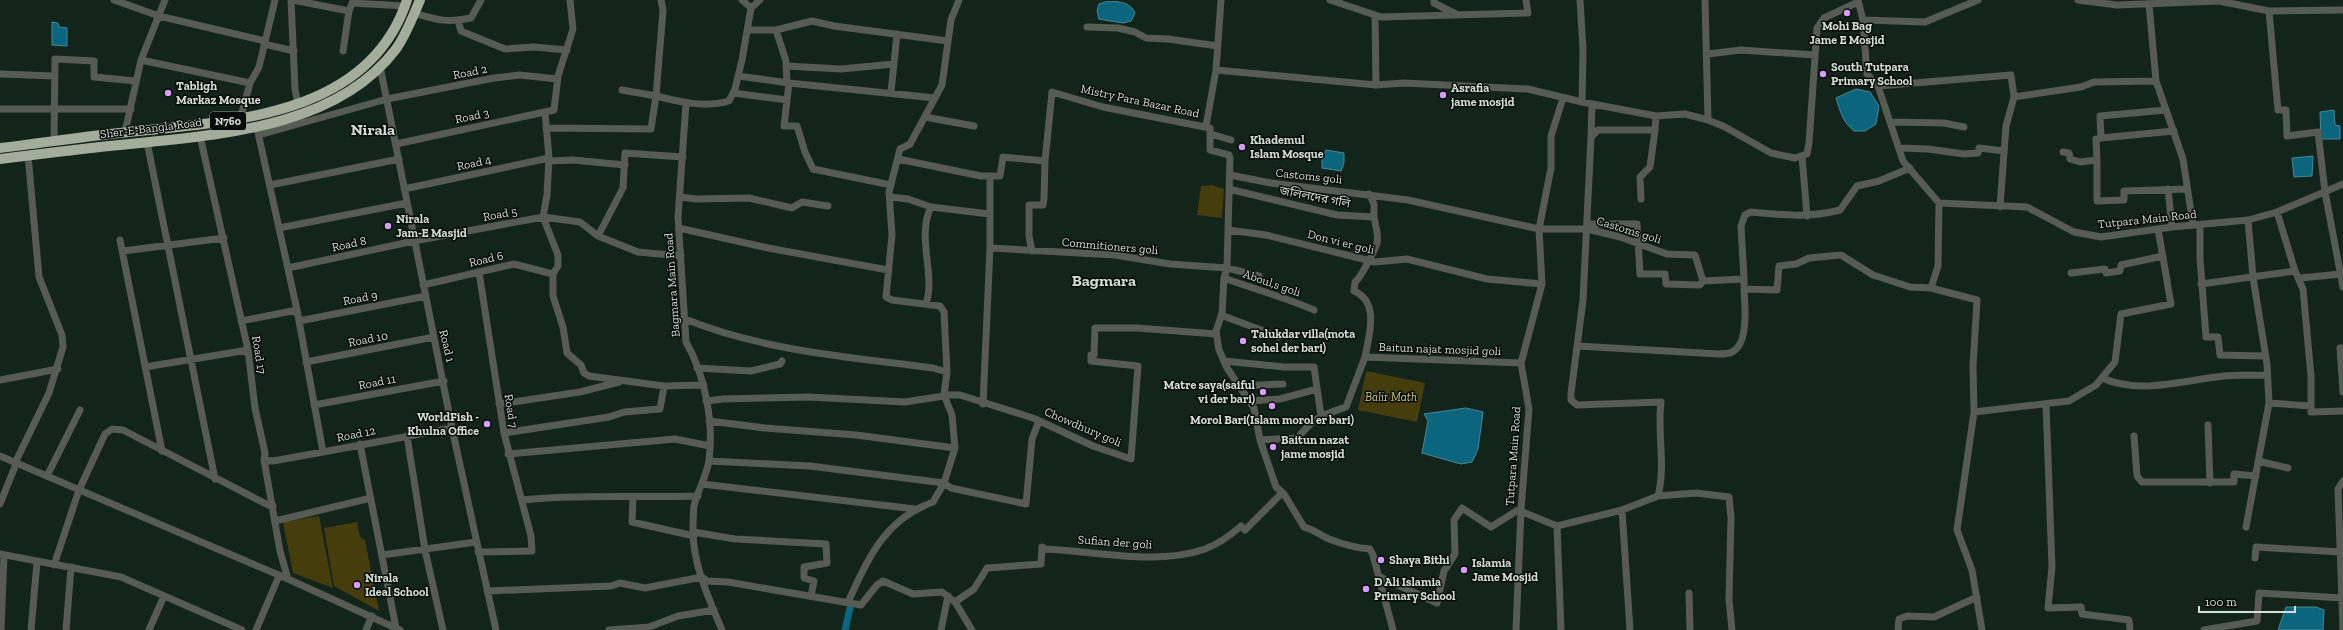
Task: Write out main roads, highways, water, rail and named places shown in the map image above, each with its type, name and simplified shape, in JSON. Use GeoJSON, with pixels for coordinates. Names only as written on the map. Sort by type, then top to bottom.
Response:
{"type":"FeatureCollection","features":[{"type":"Feature","properties":{"kind":"highway","name":"Sher-E-Bangla Road"},"geometry":{"type":"LineString","coordinates":[[0,159],[200,136],[258,132],[299,116],[344,94],[380,66],[396,49],[420,0]]}},
{"type":"Feature","properties":{"kind":"highway","name":"Sher-E-Bangla Road"},"geometry":{"type":"LineString","coordinates":[[0,148],[125,132],[240,120],[298,104],[338,85],[369,61],[388,42],[406,3]]}},
{"type":"Feature","properties":{"kind":"highway"},"geometry":{"type":"LineString","coordinates":[[338,85],[344,94]]}},
{"type":"Feature","properties":{"kind":"highway"},"geometry":{"type":"LineString","coordinates":[[170,140],[171,127]]}},
{"type":"Feature","properties":{"kind":"water"},"geometry":{"type":"Polygon","coordinates":[[[1105,2],[1118,2],[1130,6],[1135,13],[1131,21],[1123,23],[1099,19],[1097,11],[1099,4],[1105,2]]]}},
{"type":"Feature","properties":{"kind":"water"},"geometry":{"type":"Polygon","coordinates":[[[52,22],[58,23],[59,27],[67,28],[67,46],[52,45],[52,22]]]}},
{"type":"Feature","properties":{"kind":"water"},"geometry":{"type":"Polygon","coordinates":[[[1856,89],[1870,92],[1879,106],[1876,124],[1865,131],[1854,131],[1847,124],[1842,116],[1836,98],[1856,89]]]}},
{"type":"Feature","properties":{"kind":"water"},"geometry":{"type":"Polygon","coordinates":[[[2334,110],[2335,125],[2340,126],[2340,139],[2321,139],[2320,112],[2334,110]]]}},
{"type":"Feature","properties":{"kind":"water"},"geometry":{"type":"Polygon","coordinates":[[[1326,150],[1344,153],[1344,163],[1341,171],[1322,168],[1322,158],[1326,150]]]}},
{"type":"Feature","properties":{"kind":"water"},"geometry":{"type":"Polygon","coordinates":[[[2313,156],[2312,176],[2294,177],[2292,158],[2313,156]]]}},
{"type":"Feature","properties":{"kind":"water"},"geometry":{"type":"Polygon","coordinates":[[[1466,408],[1483,412],[1478,449],[1472,462],[1461,464],[1422,453],[1428,421],[1424,414],[1466,408]]]}},
{"type":"Feature","properties":{"kind":"water"},"geometry":{"type":"Polygon","coordinates":[[[2286,607],[2316,607],[2324,610],[2323,630],[2278,630],[2286,607]]]}},
{"type":"Feature","properties":{"kind":"waterway"},"geometry":{"type":"LineString","coordinates":[[845,630],[850,608]]}},
{"type":"Feature","properties":{"kind":"place","name":"Mohi Bag Jame E Mosjid"},"geometry":{"type":"Point","coordinates":[1847,13]}},
{"type":"Feature","properties":{"kind":"place","name":"South Tutpara Primary School"},"geometry":{"type":"Point","coordinates":[1823,74]}},
{"type":"Feature","properties":{"kind":"place","name":"Tabligh Markaz Mosque"},"geometry":{"type":"Point","coordinates":[168,93]}},
{"type":"Feature","properties":{"kind":"place","name":"Asrafia jame mosjid"},"geometry":{"type":"Point","coordinates":[1443,95]}},
{"type":"Feature","properties":{"kind":"place","name":"Khademul Islam Mosque"},"geometry":{"type":"Point","coordinates":[1242,147]}},
{"type":"Feature","properties":{"kind":"place","name":"Nirala Jam-E Masjid"},"geometry":{"type":"Point","coordinates":[388,226]}},
{"type":"Feature","properties":{"kind":"place","name":"Talukdar villa(mota sohel der bari)"},"geometry":{"type":"Point","coordinates":[1243,341]}},
{"type":"Feature","properties":{"kind":"place","name":"Matre saya(saiful vi der bari)"},"geometry":{"type":"Point","coordinates":[1263,392]}},
{"type":"Feature","properties":{"kind":"place","name":"Morol Bari(Islam morol er bari)"},"geometry":{"type":"Point","coordinates":[1272,406]}},
{"type":"Feature","properties":{"kind":"place","name":"WorldFish - Khulna Office"},"geometry":{"type":"Point","coordinates":[487,424]}},
{"type":"Feature","properties":{"kind":"place","name":"Baitun nazat jame mosjid"},"geometry":{"type":"Point","coordinates":[1273,447]}},
{"type":"Feature","properties":{"kind":"place","name":"Shaya Bithi"},"geometry":{"type":"Point","coordinates":[1381,560]}},
{"type":"Feature","properties":{"kind":"place","name":"Islamia Jame Mosjid"},"geometry":{"type":"Point","coordinates":[1464,570]}},
{"type":"Feature","properties":{"kind":"place","name":"Nirala Ideal School"},"geometry":{"type":"Point","coordinates":[357,585]}},
{"type":"Feature","properties":{"kind":"place","name":"D Ali Islamia Primary School"},"geometry":{"type":"Point","coordinates":[1366,589]}},
{"type":"Feature","properties":{"kind":"district","name":"Nirala"},"geometry":{"type":"Point","coordinates":[373,129]}},
{"type":"Feature","properties":{"kind":"district","name":"Bagmara"},"geometry":{"type":"Point","coordinates":[1104,280]}},
{"type":"Feature","properties":{"kind":"park label","name":"Balir Math"},"geometry":{"type":"Point","coordinates":[1391,397]}}]}
